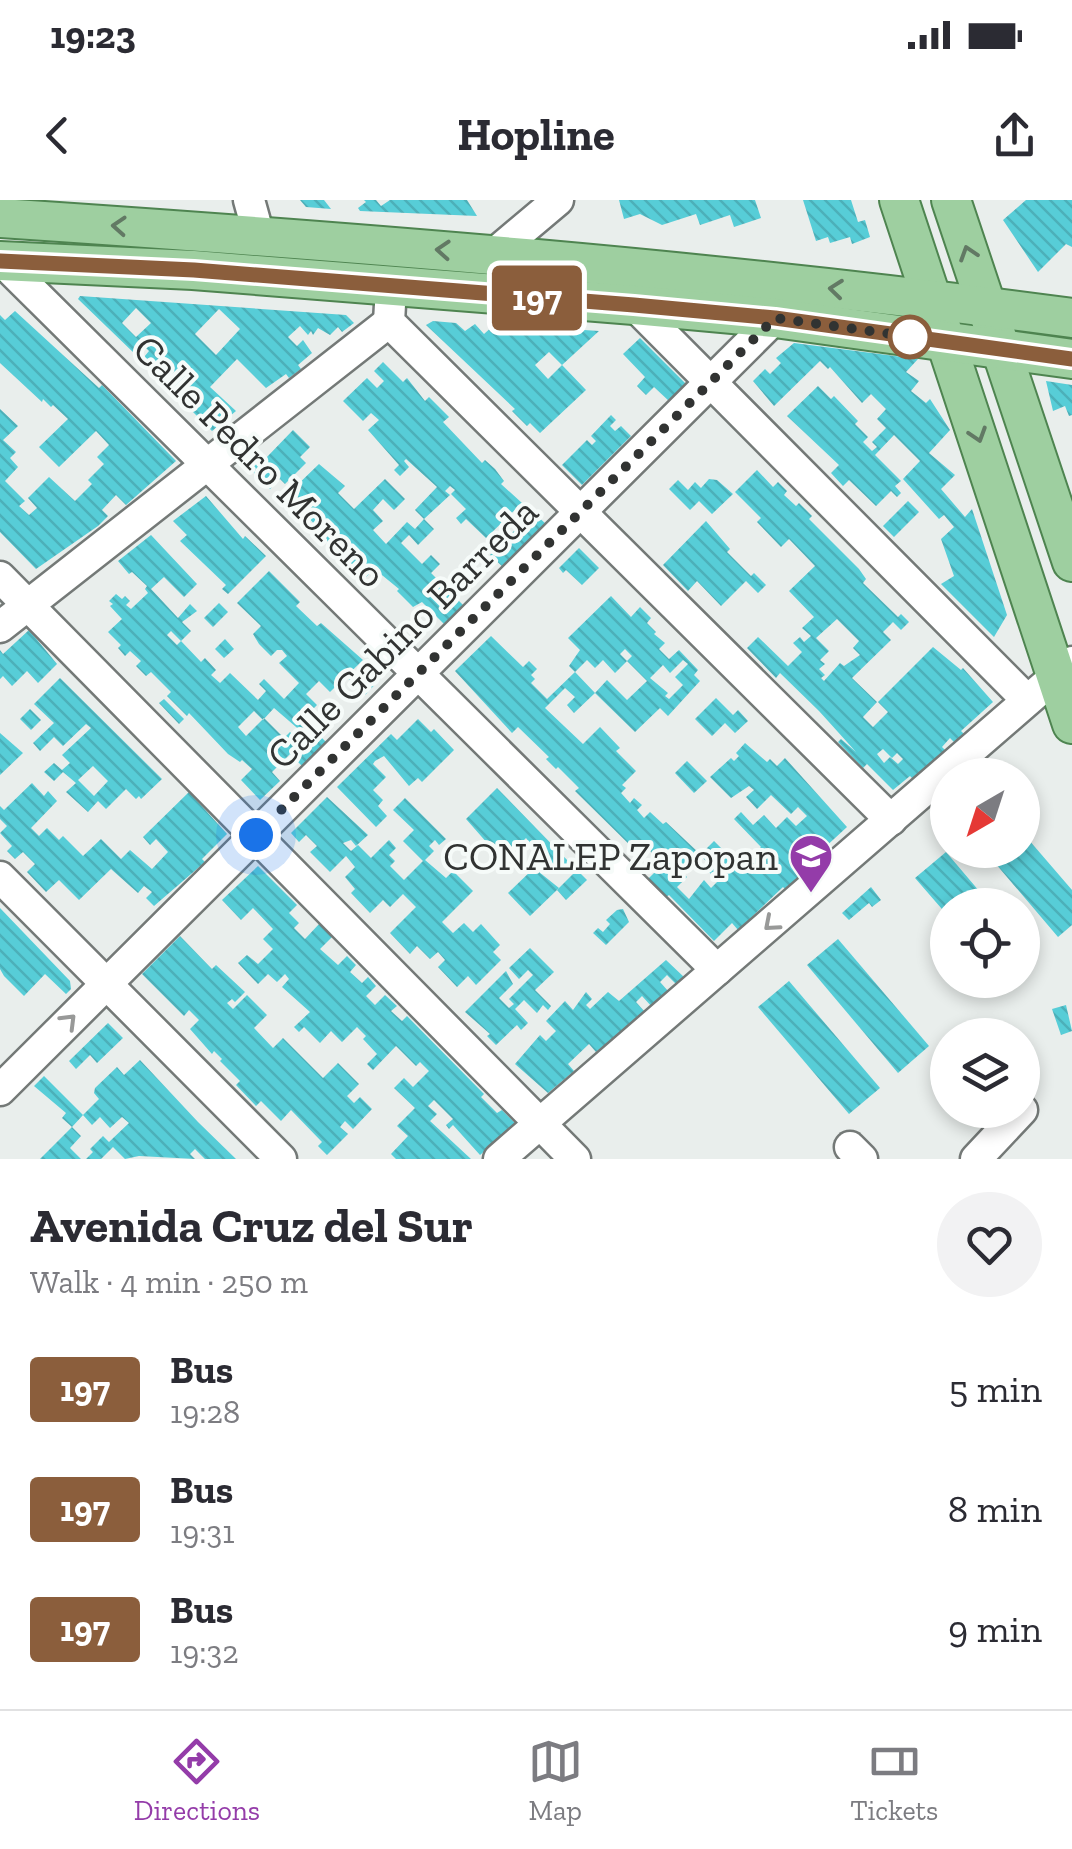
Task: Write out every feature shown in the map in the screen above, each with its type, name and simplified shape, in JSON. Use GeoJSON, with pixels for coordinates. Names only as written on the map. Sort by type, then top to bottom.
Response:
{"type":"FeatureCollection","features":[{"type":"Feature","properties":{"kind":"main road"},"geometry":{"type":"LineString","coordinates":[[899,200],[1064,668],[1072,724]]}},
{"type":"Feature","properties":{"kind":"main road"},"geometry":{"type":"LineString","coordinates":[[951,200],[1072,562]]}},
{"type":"Feature","properties":{"kind":"main road"},"geometry":{"type":"LineString","coordinates":[[0,218],[254,218],[494,254],[933,299],[1072,318]]}},
{"type":"Feature","properties":{"kind":"main road"},"geometry":{"type":"LineString","coordinates":[[1,261],[194,270],[390,305],[634,305],[775,318],[1072,359]]}},
{"type":"Feature","properties":{"kind":"street"},"geometry":{"type":"LineString","coordinates":[[494,254],[558,200]]}},
{"type":"Feature","properties":{"kind":"street","name":"Calle Pedro Moreno"},"geometry":{"type":"LineString","coordinates":[[1,261],[717,970]]}},
{"type":"Feature","properties":{"kind":"street"},"geometry":{"type":"LineString","coordinates":[[0,627],[208,466],[390,305],[580,512],[891,820]]}},
{"type":"Feature","properties":{"kind":"street"},"geometry":{"type":"LineString","coordinates":[[634,305],[1027,700]]}},
{"type":"Feature","properties":{"kind":"street","name":"Calle Gabino Barreda"},"geometry":{"type":"LineString","coordinates":[[0,1090],[775,318]]}},
{"type":"Feature","properties":{"kind":"street"},"geometry":{"type":"LineString","coordinates":[[0,577],[575,1159]]}},
{"type":"Feature","properties":{"kind":"street"},"geometry":{"type":"LineString","coordinates":[[499,1159],[1064,668]]}},
{"type":"Feature","properties":{"kind":"street"},"geometry":{"type":"LineString","coordinates":[[0,877],[281,1159]]}},
{"type":"Feature","properties":{"kind":"street"},"geometry":{"type":"LineString","coordinates":[[976,1159],[1005,1128]]}},
{"type":"Feature","properties":{"kind":"building"},"geometry":{"type":"Polygon","coordinates":[[[300,200],[324,200],[331,209],[306,207],[300,200]]]}},
{"type":"Feature","properties":{"kind":"building"},"geometry":{"type":"Polygon","coordinates":[[[364,200],[376,200],[381,206],[390,200],[467,200],[477,216],[360,211],[364,200]]]}},
{"type":"Feature","properties":{"kind":"building"},"geometry":{"type":"Polygon","coordinates":[[[619,200],[755,200],[761,218],[734,227],[730,215],[700,225],[696,214],[662,225],[640,214],[624,219],[619,200]]]}},
{"type":"Feature","properties":{"kind":"building"},"geometry":{"type":"Polygon","coordinates":[[[803,200],[851,200],[858,222],[865,220],[870,237],[852,244],[850,237],[830,243],[828,237],[816,241],[803,200]]]}},
{"type":"Feature","properties":{"kind":"building"},"geometry":{"type":"Polygon","coordinates":[[[1026,200],[1072,200],[1072,247],[1066,244],[1038,272],[1003,220],[1026,200]]]}},
{"type":"Feature","properties":{"kind":"building"},"geometry":{"type":"Polygon","coordinates":[[[80,296],[346,315],[354,323],[342,332],[338,327],[330,335],[318,328],[308,335],[300,326],[288,337],[297,346],[303,340],[312,353],[298,365],[301,369],[266,388],[237,359],[210,387],[236,411],[212,431],[156,375],[159,372],[144,357],[149,351],[144,346],[136,355],[78,299],[80,296]],[[136,308],[122,323],[136,337],[151,323],[136,308]],[[219,309],[195,334],[216,355],[240,329],[219,309]]]}},
{"type":"Feature","properties":{"kind":"building"},"geometry":{"type":"Polygon","coordinates":[[[15,311],[99,388],[102,385],[176,461],[126,505],[116,495],[102,510],[108,516],[98,526],[36,569],[0,532],[0,409],[18,426],[3,440],[16,452],[10,458],[18,467],[5,481],[25,501],[19,506],[29,515],[37,508],[28,498],[49,477],[75,501],[92,484],[88,480],[104,464],[97,457],[109,445],[96,431],[59,467],[39,447],[68,419],[53,405],[43,399],[42,402],[0,363],[0,315],[5,320],[15,311]]]}},
{"type":"Feature","properties":{"kind":"building"},"geometry":{"type":"Polygon","coordinates":[[[433,321],[456,323],[465,331],[475,324],[484,334],[494,325],[504,326],[513,334],[520,327],[550,328],[549,325],[599,331],[562,365],[586,390],[540,433],[530,423],[527,426],[512,411],[515,409],[426,325],[433,321]],[[549,352],[535,365],[548,379],[562,365],[549,352]]]}},
{"type":"Feature","properties":{"kind":"building"},"geometry":{"type":"Polygon","coordinates":[[[640,338],[687,385],[670,402],[654,387],[646,395],[637,386],[645,377],[623,354],[640,338]]]}},
{"type":"Feature","properties":{"kind":"building"},"geometry":{"type":"Polygon","coordinates":[[[794,343],[918,359],[906,372],[919,381],[911,391],[926,403],[930,399],[950,430],[929,453],[955,475],[941,489],[965,517],[972,509],[1007,615],[994,637],[941,584],[954,576],[941,539],[954,527],[944,515],[939,519],[903,479],[920,461],[894,435],[875,455],[901,481],[895,486],[901,493],[897,497],[891,491],[876,506],[849,480],[843,486],[831,473],[839,465],[787,416],[818,386],[831,399],[834,396],[858,421],[855,424],[868,437],[863,442],[872,451],[877,447],[872,442],[886,428],[877,419],[886,409],[871,394],[862,403],[820,361],[774,406],[753,381],[765,369],[770,374],[781,363],[776,358],[794,343]]]}},
{"type":"Feature","properties":{"kind":"building"},"geometry":{"type":"Polygon","coordinates":[[[383,362],[403,382],[407,378],[425,401],[429,397],[449,417],[443,422],[482,463],[485,460],[495,469],[504,481],[501,484],[522,503],[486,538],[466,519],[461,524],[456,518],[466,509],[451,494],[455,490],[450,486],[445,491],[450,495],[424,519],[415,510],[437,487],[406,459],[409,467],[400,476],[394,470],[399,465],[368,430],[379,420],[371,413],[363,421],[343,401],[367,378],[377,388],[384,381],[374,371],[383,362]]]}},
{"type":"Feature","properties":{"kind":"building"},"geometry":{"type":"Polygon","coordinates":[[[1046,381],[1072,385],[1072,415],[1065,406],[1053,411],[1046,381]]]}},
{"type":"Feature","properties":{"kind":"building"},"geometry":{"type":"Polygon","coordinates":[[[611,415],[616,420],[610,426],[615,431],[621,426],[631,436],[582,485],[562,465],[587,440],[592,445],[596,441],[591,436],[611,415]]]}},
{"type":"Feature","properties":{"kind":"building"},"geometry":{"type":"Polygon","coordinates":[[[293,430],[310,447],[300,457],[306,463],[285,484],[280,479],[270,489],[247,466],[262,454],[266,458],[293,430]]]}},
{"type":"Feature","properties":{"kind":"building"},"geometry":{"type":"Polygon","coordinates":[[[319,464],[345,486],[338,493],[354,509],[385,479],[405,499],[394,510],[383,499],[373,510],[383,521],[373,530],[386,544],[407,522],[415,529],[424,519],[434,529],[418,545],[409,535],[401,543],[422,564],[431,555],[440,564],[431,573],[464,606],[445,625],[422,602],[413,607],[377,571],[377,566],[365,578],[325,539],[330,534],[319,523],[316,526],[298,506],[289,493],[319,464]]]}},
{"type":"Feature","properties":{"kind":"building"},"geometry":{"type":"Polygon","coordinates":[[[757,470],[773,487],[778,482],[787,491],[784,495],[812,516],[809,519],[859,569],[866,579],[863,583],[898,617],[901,614],[909,622],[901,630],[893,622],[883,632],[891,640],[852,678],[877,702],[863,717],[873,727],[888,712],[878,702],[933,647],[963,668],[993,702],[961,731],[965,735],[955,743],[950,738],[942,747],[946,751],[938,758],[930,758],[930,765],[893,790],[867,764],[863,768],[838,742],[841,739],[856,752],[819,711],[780,673],[776,678],[747,648],[758,637],[788,666],[802,652],[793,643],[800,637],[804,642],[811,636],[802,628],[814,617],[789,591],[815,566],[789,539],[781,547],[757,522],[761,518],[735,492],[757,470]],[[837,619],[816,638],[829,651],[820,660],[825,664],[819,669],[825,675],[821,678],[824,681],[840,663],[844,666],[860,655],[853,648],[859,641],[837,619]],[[883,749],[877,754],[884,763],[890,757],[898,764],[903,759],[897,753],[892,758],[883,749]]]}},
{"type":"Feature","properties":{"kind":"building"},"geometry":{"type":"Polygon","coordinates":[[[709,479],[717,480],[733,494],[712,514],[699,501],[690,510],[669,489],[678,480],[688,490],[695,482],[701,488],[709,479]]]}},
{"type":"Feature","properties":{"kind":"building"},"geometry":{"type":"Polygon","coordinates":[[[206,496],[243,539],[245,536],[266,556],[228,594],[222,589],[226,585],[180,541],[187,535],[173,521],[206,496]]]}},
{"type":"Feature","properties":{"kind":"building"},"geometry":{"type":"Polygon","coordinates":[[[908,501],[919,512],[894,537],[883,526],[908,501]]]}},
{"type":"Feature","properties":{"kind":"building"},"geometry":{"type":"Polygon","coordinates":[[[533,512],[547,525],[504,568],[490,555],[533,512]]]}},
{"type":"Feature","properties":{"kind":"building"},"geometry":{"type":"Polygon","coordinates":[[[706,521],[730,549],[727,552],[766,585],[758,593],[746,581],[721,606],[697,581],[688,591],[663,565],[706,521]]]}},
{"type":"Feature","properties":{"kind":"building"},"geometry":{"type":"Polygon","coordinates":[[[151,535],[197,584],[184,597],[164,577],[151,589],[178,618],[190,604],[197,611],[182,622],[191,631],[181,641],[201,662],[205,658],[216,670],[211,675],[220,683],[230,673],[258,700],[266,691],[259,684],[264,679],[284,699],[299,683],[279,663],[287,656],[282,650],[271,656],[259,644],[253,634],[261,626],[237,603],[269,571],[317,626],[321,623],[363,660],[330,692],[319,681],[306,694],[317,705],[303,719],[326,742],[302,766],[290,754],[272,772],[280,781],[260,800],[241,780],[252,769],[228,754],[189,713],[187,716],[167,696],[171,692],[151,672],[146,676],[136,666],[141,661],[130,651],[125,656],[118,648],[121,645],[108,632],[122,619],[110,606],[113,604],[109,601],[116,594],[130,601],[126,605],[131,609],[148,593],[147,586],[118,561],[151,535]],[[171,631],[167,635],[177,645],[181,641],[171,631]],[[274,708],[264,718],[284,738],[290,732],[297,739],[303,733],[274,708]],[[254,711],[238,727],[246,736],[262,720],[254,711]]]}},
{"type":"Feature","properties":{"kind":"building"},"geometry":{"type":"Polygon","coordinates":[[[579,548],[599,568],[582,585],[559,568],[579,548]]]}},
{"type":"Feature","properties":{"kind":"building"},"geometry":{"type":"Polygon","coordinates":[[[611,596],[631,617],[640,607],[651,618],[647,623],[654,634],[665,643],[659,649],[669,659],[679,650],[698,670],[694,675],[700,681],[668,716],[660,708],[635,732],[595,693],[607,680],[627,700],[647,681],[627,661],[615,673],[603,660],[595,668],[587,660],[575,672],[569,666],[580,650],[568,638],[611,596]],[[625,649],[620,654],[627,661],[632,656],[625,649]],[[683,660],[670,673],[663,665],[650,678],[668,693],[665,696],[669,699],[683,685],[675,677],[688,664],[683,660]]]}},
{"type":"Feature","properties":{"kind":"building"},"geometry":{"type":"Polygon","coordinates":[[[219,603],[228,612],[213,627],[204,618],[219,603]]]}},
{"type":"Feature","properties":{"kind":"building"},"geometry":{"type":"Polygon","coordinates":[[[29,630],[57,664],[38,683],[27,671],[12,686],[3,676],[0,679],[0,650],[3,654],[29,630]]]}},
{"type":"Feature","properties":{"kind":"building"},"geometry":{"type":"Polygon","coordinates":[[[491,636],[523,667],[529,661],[537,669],[531,675],[535,679],[531,683],[547,699],[575,672],[595,693],[574,713],[567,705],[575,697],[565,688],[545,708],[583,744],[600,727],[636,771],[622,785],[626,788],[621,793],[630,803],[634,798],[642,805],[637,810],[644,818],[650,812],[663,824],[666,822],[700,854],[682,872],[687,877],[677,887],[689,899],[704,880],[711,888],[718,881],[700,855],[714,841],[740,867],[761,847],[734,819],[741,812],[753,825],[764,815],[776,828],[787,817],[796,826],[807,816],[798,807],[791,814],[771,795],[757,809],[746,797],[754,790],[749,786],[731,798],[710,777],[731,758],[734,761],[745,743],[777,766],[785,758],[847,827],[809,862],[813,866],[783,887],[738,930],[732,923],[714,941],[669,895],[665,898],[647,880],[663,864],[650,851],[643,858],[575,791],[579,788],[546,759],[549,757],[518,727],[512,733],[455,671],[491,636]]]}},
{"type":"Feature","properties":{"kind":"building"},"geometry":{"type":"Polygon","coordinates":[[[225,639],[234,649],[224,658],[215,649],[225,639]]]}},
{"type":"Feature","properties":{"kind":"building"},"geometry":{"type":"Polygon","coordinates":[[[367,662],[382,677],[365,695],[349,679],[367,662]]]}},
{"type":"Feature","properties":{"kind":"building"},"geometry":{"type":"Polygon","coordinates":[[[60,678],[162,779],[141,799],[126,789],[106,809],[98,801],[88,812],[66,792],[76,783],[63,772],[54,781],[44,772],[54,763],[62,770],[70,763],[62,755],[91,728],[86,724],[63,746],[54,737],[40,751],[33,743],[54,723],[34,704],[60,678]],[[93,766],[78,780],[94,796],[108,781],[93,766]]]}},
{"type":"Feature","properties":{"kind":"building"},"geometry":{"type":"Polygon","coordinates":[[[716,698],[733,715],[738,710],[748,721],[735,733],[725,723],[712,736],[695,719],[716,698]]]}},
{"type":"Feature","properties":{"kind":"building"},"geometry":{"type":"Polygon","coordinates":[[[164,699],[184,719],[179,724],[159,703],[164,699]]]}},
{"type":"Feature","properties":{"kind":"building"},"geometry":{"type":"Polygon","coordinates":[[[30,709],[41,720],[31,730],[20,719],[30,709]]]}},
{"type":"Feature","properties":{"kind":"building"},"geometry":{"type":"Polygon","coordinates":[[[418,719],[454,750],[422,782],[418,778],[409,786],[384,756],[375,761],[373,764],[386,777],[373,790],[383,800],[378,806],[387,816],[376,827],[337,787],[391,734],[397,740],[418,719]]]}},
{"type":"Feature","properties":{"kind":"building"},"geometry":{"type":"Polygon","coordinates":[[[0,733],[23,753],[0,775],[0,733]]]}},
{"type":"Feature","properties":{"kind":"building"},"geometry":{"type":"Polygon","coordinates":[[[687,761],[707,781],[694,793],[675,773],[687,761]]]}},
{"type":"Feature","properties":{"kind":"building"},"geometry":{"type":"Polygon","coordinates":[[[32,783],[44,796],[48,791],[57,801],[31,828],[39,836],[47,828],[59,840],[63,836],[83,856],[101,839],[121,859],[130,850],[152,869],[168,852],[156,839],[150,845],[143,837],[189,792],[227,834],[202,859],[205,862],[154,906],[146,898],[152,892],[144,886],[138,893],[111,869],[79,900],[59,880],[46,892],[27,872],[35,864],[23,852],[15,859],[7,851],[12,846],[0,833],[7,826],[0,819],[0,806],[4,810],[32,783]]]}},
{"type":"Feature","properties":{"kind":"building"},"geometry":{"type":"Polygon","coordinates":[[[497,788],[570,863],[561,872],[552,863],[549,867],[526,838],[503,861],[466,819],[497,788]]]}},
{"type":"Feature","properties":{"kind":"building"},"geometry":{"type":"Polygon","coordinates":[[[327,797],[368,835],[356,846],[351,840],[343,843],[351,851],[358,845],[371,858],[389,840],[396,848],[389,855],[395,861],[390,866],[404,880],[423,861],[403,841],[414,830],[393,810],[405,798],[446,839],[439,845],[435,840],[429,846],[434,851],[425,860],[446,878],[453,871],[473,891],[442,922],[453,933],[464,923],[473,932],[481,924],[500,945],[493,952],[501,960],[476,985],[468,976],[457,987],[438,967],[445,960],[438,952],[430,959],[417,946],[410,954],[390,933],[416,907],[403,894],[390,907],[383,900],[370,913],[351,893],[355,889],[345,877],[355,867],[346,856],[330,872],[310,852],[317,846],[306,835],[299,842],[291,833],[327,797]]]}},
{"type":"Feature","properties":{"kind":"building"},"geometry":{"type":"Polygon","coordinates":[[[1040,853],[1072,890],[1072,925],[1058,937],[1040,916],[1040,888],[1016,888],[999,868],[1040,868],[1040,853]]]}},
{"type":"Feature","properties":{"kind":"building"},"geometry":{"type":"Polygon","coordinates":[[[930,865],[960,868],[977,888],[930,888],[930,895],[915,878],[930,865]]]}},
{"type":"Feature","properties":{"kind":"building"},"geometry":{"type":"Polygon","coordinates":[[[258,866],[297,905],[289,913],[299,923],[294,928],[305,939],[320,923],[333,936],[320,949],[338,965],[347,956],[356,965],[350,972],[362,983],[368,977],[376,986],[366,996],[375,1005],[385,995],[397,1006],[391,1011],[402,1021],[407,1016],[484,1094],[481,1097],[497,1113],[502,1110],[516,1124],[480,1155],[453,1125],[449,1129],[446,1125],[453,1119],[434,1100],[428,1106],[437,1114],[430,1121],[471,1159],[396,1159],[391,1154],[408,1136],[397,1126],[415,1108],[394,1088],[404,1078],[413,1087],[429,1071],[420,1062],[416,1066],[396,1046],[373,1070],[367,1064],[377,1054],[357,1027],[342,1042],[331,1031],[320,1043],[304,1027],[299,1032],[294,1027],[310,1012],[282,987],[289,979],[285,974],[277,982],[268,974],[258,984],[238,963],[247,955],[258,964],[273,949],[263,939],[273,929],[253,908],[241,920],[222,900],[258,866]]]}},
{"type":"Feature","properties":{"kind":"building"},"geometry":{"type":"Polygon","coordinates":[[[534,868],[559,888],[530,916],[508,893],[534,868]]]}},
{"type":"Feature","properties":{"kind":"building"},"geometry":{"type":"Polygon","coordinates":[[[577,870],[587,880],[566,900],[557,890],[577,870]]]}},
{"type":"Feature","properties":{"kind":"building"},"geometry":{"type":"Polygon","coordinates":[[[871,887],[881,900],[872,907],[869,903],[849,920],[842,913],[871,887]]]}},
{"type":"Feature","properties":{"kind":"building"},"geometry":{"type":"Polygon","coordinates":[[[0,908],[70,981],[71,989],[66,994],[45,974],[24,996],[4,976],[0,969],[0,908]]]}},
{"type":"Feature","properties":{"kind":"building"},"geometry":{"type":"Polygon","coordinates":[[[623,909],[629,922],[606,945],[593,933],[598,928],[603,932],[610,924],[606,920],[623,909]]]}},
{"type":"Feature","properties":{"kind":"building"},"geometry":{"type":"Polygon","coordinates":[[[180,936],[212,969],[216,965],[245,992],[235,1002],[232,999],[227,1003],[233,1009],[247,995],[267,1015],[254,1028],[273,1048],[283,1038],[323,1078],[338,1063],[359,1084],[347,1096],[354,1103],[360,1097],[372,1109],[353,1129],[345,1121],[340,1127],[348,1134],[327,1155],[318,1146],[322,1142],[291,1110],[281,1121],[261,1101],[256,1106],[236,1085],[240,1081],[222,1059],[214,1051],[212,1054],[190,1029],[199,1020],[189,1010],[184,1016],[142,974],[180,936]]]}},
{"type":"Feature","properties":{"kind":"building"},"geometry":{"type":"Polygon","coordinates":[[[838,939],[929,1046],[898,1073],[807,965],[838,939]]]}},
{"type":"Feature","properties":{"kind":"building"},"geometry":{"type":"Polygon","coordinates":[[[530,948],[554,972],[535,990],[551,1006],[548,1010],[543,1005],[537,1013],[524,1000],[515,1009],[528,1023],[521,1030],[517,1025],[496,1045],[487,1036],[490,1034],[465,1012],[506,971],[513,984],[499,998],[509,1008],[514,1004],[509,999],[533,975],[528,970],[519,979],[509,968],[530,948]]]}},
{"type":"Feature","properties":{"kind":"building"},"geometry":{"type":"Polygon","coordinates":[[[666,960],[685,978],[677,985],[667,975],[660,982],[669,992],[652,1007],[642,996],[636,1002],[645,1012],[596,1052],[589,1044],[568,1064],[574,1071],[548,1093],[515,1064],[540,1035],[546,1041],[556,1031],[546,1021],[565,1001],[573,1010],[586,992],[592,999],[586,1005],[590,1009],[608,992],[619,1001],[666,960]]]}},
{"type":"Feature","properties":{"kind":"building"},"geometry":{"type":"Polygon","coordinates":[[[789,981],[880,1088],[849,1114],[758,1007],[789,981]]]}},
{"type":"Feature","properties":{"kind":"building"},"geometry":{"type":"Polygon","coordinates":[[[1066,1005],[1072,1031],[1061,1035],[1052,1009],[1066,1005]]]}},
{"type":"Feature","properties":{"kind":"building"},"geometry":{"type":"Polygon","coordinates":[[[108,1023],[123,1038],[97,1063],[90,1055],[76,1069],[69,1061],[108,1023]]]}},
{"type":"Feature","properties":{"kind":"building"},"geometry":{"type":"Polygon","coordinates":[[[140,1060],[236,1159],[205,1159],[195,1149],[190,1154],[195,1159],[125,1159],[113,1147],[101,1159],[86,1159],[103,1136],[109,1142],[129,1123],[122,1117],[110,1128],[100,1117],[92,1125],[83,1115],[99,1099],[95,1088],[117,1067],[124,1075],[140,1060]]]}},
{"type":"Feature","properties":{"kind":"building"},"geometry":{"type":"Polygon","coordinates":[[[44,1076],[83,1115],[72,1127],[62,1118],[66,1113],[34,1086],[44,1076]]]}},
{"type":"Feature","properties":{"kind":"building"},"geometry":{"type":"Polygon","coordinates":[[[72,1127],[81,1136],[70,1148],[81,1159],[40,1159],[72,1127]]]}},
{"type":"Feature","properties":{"kind":"bus line","name":"197"},"geometry":{"type":"LineString","coordinates":[[0,261],[194,270],[634,305],[775,318],[1072,359]]}},
{"type":"Feature","properties":{"kind":"place","name":"CONALEP Zapopan"},"geometry":{"type":"Point","coordinates":[811,894]}},
{"type":"Feature","properties":{"kind":"route"},"geometry":{"type":"LineString","coordinates":[[256,835],[775,318],[910,337]]}}]}
